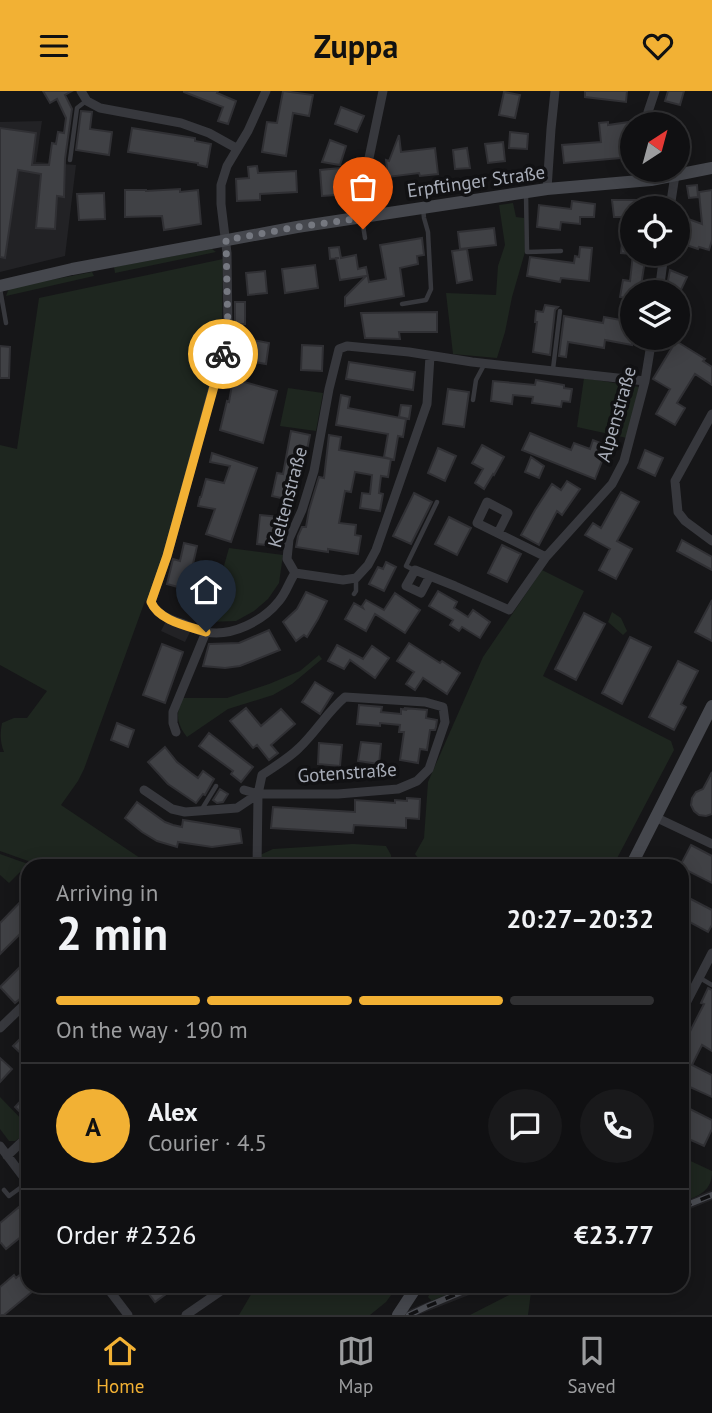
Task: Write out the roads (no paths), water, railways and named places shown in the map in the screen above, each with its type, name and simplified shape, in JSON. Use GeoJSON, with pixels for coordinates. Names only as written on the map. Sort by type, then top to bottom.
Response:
{"type":"FeatureCollection","features":[{"type":"Feature","properties":{"kind":"street"},"geometry":{"type":"LineString","coordinates":[[81,91],[87,101],[100,108],[181,123],[209,133],[236,148]]}},
{"type":"Feature","properties":{"kind":"street"},"geometry":{"type":"LineString","coordinates":[[266,91],[248,131],[227,166],[221,185],[226,240],[228,333],[167,556],[151,602],[152,607],[160,614],[206,632],[240,628],[265,615],[281,600],[295,573]]}},
{"type":"Feature","properties":{"kind":"street"},"geometry":{"type":"LineString","coordinates":[[362,218],[360,201],[383,91]]}},
{"type":"Feature","properties":{"kind":"street"},"geometry":{"type":"LineString","coordinates":[[547,189],[555,91]]}},
{"type":"Feature","properties":{"kind":"street"},"geometry":{"type":"LineString","coordinates":[[648,112],[655,91]]}},
{"type":"Feature","properties":{"kind":"street","name":"Erpftinger Straße"},"geometry":{"type":"LineString","coordinates":[[690,172],[712,167]]}},
{"type":"Feature","properties":{"kind":"street","name":"Erpftinger Straße"},"geometry":{"type":"LineString","coordinates":[[0,287],[72,269],[297,227],[620,179]]}},
{"type":"Feature","properties":{"kind":"street","name":"Keltenstraße"},"geometry":{"type":"LineString","coordinates":[[356,578],[343,580],[295,573],[287,559],[289,539],[302,510],[314,471],[339,349],[347,346],[645,381]]}},
{"type":"Feature","properties":{"kind":"street","name":"Alpenstraße"},"geometry":{"type":"LineString","coordinates":[[415,570],[509,610],[546,557],[612,484],[624,461],[645,381],[650,350]]}},
{"type":"Feature","properties":{"kind":"street"},"geometry":{"type":"LineString","coordinates":[[356,578],[368,565],[376,550],[410,458],[427,404],[430,356]]}},
{"type":"Feature","properties":{"kind":"street"},"geometry":{"type":"LineString","coordinates":[[712,414],[676,481],[678,512],[685,521],[712,541]]}},
{"type":"Feature","properties":{"kind":"street"},"geometry":{"type":"LineString","coordinates":[[498,533],[546,557]]}},
{"type":"Feature","properties":{"kind":"street"},"geometry":{"type":"LineString","coordinates":[[415,570],[407,586],[421,593],[430,576]]}},
{"type":"Feature","properties":{"kind":"street"},"geometry":{"type":"LineString","coordinates":[[176,732],[173,712],[206,632]]}},
{"type":"Feature","properties":{"kind":"street","name":"Gotenstraße"},"geometry":{"type":"LineString","coordinates":[[144,790],[172,809],[185,812],[237,808],[258,794],[262,775],[297,751],[321,725],[333,707],[345,697],[425,702],[443,707],[445,722],[429,769],[416,781],[398,789],[338,794],[258,794],[244,790]]}},
{"type":"Feature","properties":{"kind":"street"},"geometry":{"type":"LineString","coordinates":[[634,859],[712,706]]}},
{"type":"Feature","properties":{"kind":"street"},"geometry":{"type":"LineString","coordinates":[[257,859],[258,794]]}},
{"type":"Feature","properties":{"kind":"street"},"geometry":{"type":"LineString","coordinates":[[654,817],[712,843]]}},
{"type":"Feature","properties":{"kind":"street"},"geometry":{"type":"LineString","coordinates":[[689,997],[712,953]]}},
{"type":"Feature","properties":{"kind":"street"},"geometry":{"type":"LineString","coordinates":[[0,1028],[21,1008]]}},
{"type":"Feature","properties":{"kind":"street"},"geometry":{"type":"LineString","coordinates":[[7,1156],[21,1143]]}},
{"type":"Feature","properties":{"kind":"street"},"geometry":{"type":"LineString","coordinates":[[0,1146],[21,1174]]}},
{"type":"Feature","properties":{"kind":"street"},"geometry":{"type":"LineString","coordinates":[[111,1293],[128,1315]]}},
{"type":"Feature","properties":{"kind":"street"},"geometry":{"type":"LineString","coordinates":[[186,1315],[219,1293]]}},
{"type":"Feature","properties":{"kind":"street"},"geometry":{"type":"LineString","coordinates":[[398,1315],[412,1293]]}},
{"type":"Feature","properties":{"kind":"lane"},"geometry":{"type":"LineString","coordinates":[[70,160],[77,109],[87,101]]}},
{"type":"Feature","properties":{"kind":"lane"},"geometry":{"type":"LineString","coordinates":[[526,193],[527,252],[561,251]]}},
{"type":"Feature","properties":{"kind":"lane"},"geometry":{"type":"LineString","coordinates":[[402,304],[426,300],[431,289],[428,232],[423,208]]}},
{"type":"Feature","properties":{"kind":"lane"},"geometry":{"type":"LineString","coordinates":[[362,218],[365,238]]}},
{"type":"Feature","properties":{"kind":"lane"},"geometry":{"type":"LineString","coordinates":[[0,287],[6,323]]}},
{"type":"Feature","properties":{"kind":"lane"},"geometry":{"type":"LineString","coordinates":[[553,370],[560,311]]}},
{"type":"Feature","properties":{"kind":"lane"},"geometry":{"type":"LineString","coordinates":[[473,400],[476,380],[485,363]]}},
{"type":"Feature","properties":{"kind":"lane"},"geometry":{"type":"LineString","coordinates":[[415,570],[406,566],[437,502]]}},
{"type":"Feature","properties":{"kind":"lane"},"geometry":{"type":"LineString","coordinates":[[354,594],[356,578]]}},
{"type":"Feature","properties":{"kind":"lane"},"geometry":{"type":"LineString","coordinates":[[201,810],[216,786]]}},
{"type":"Feature","properties":{"kind":"lane"},"geometry":{"type":"LineString","coordinates":[[699,978],[712,985]]}},
{"type":"Feature","properties":{"kind":"lane"},"geometry":{"type":"LineString","coordinates":[[4,1190],[9,1196],[21,1188]]}},
{"type":"Feature","properties":{"kind":"railway"},"geometry":{"type":"LineString","coordinates":[[689,1204],[712,1195]]}},
{"type":"Feature","properties":{"kind":"railway"},"geometry":{"type":"LineString","coordinates":[[409,1315],[459,1293]]}}]}
